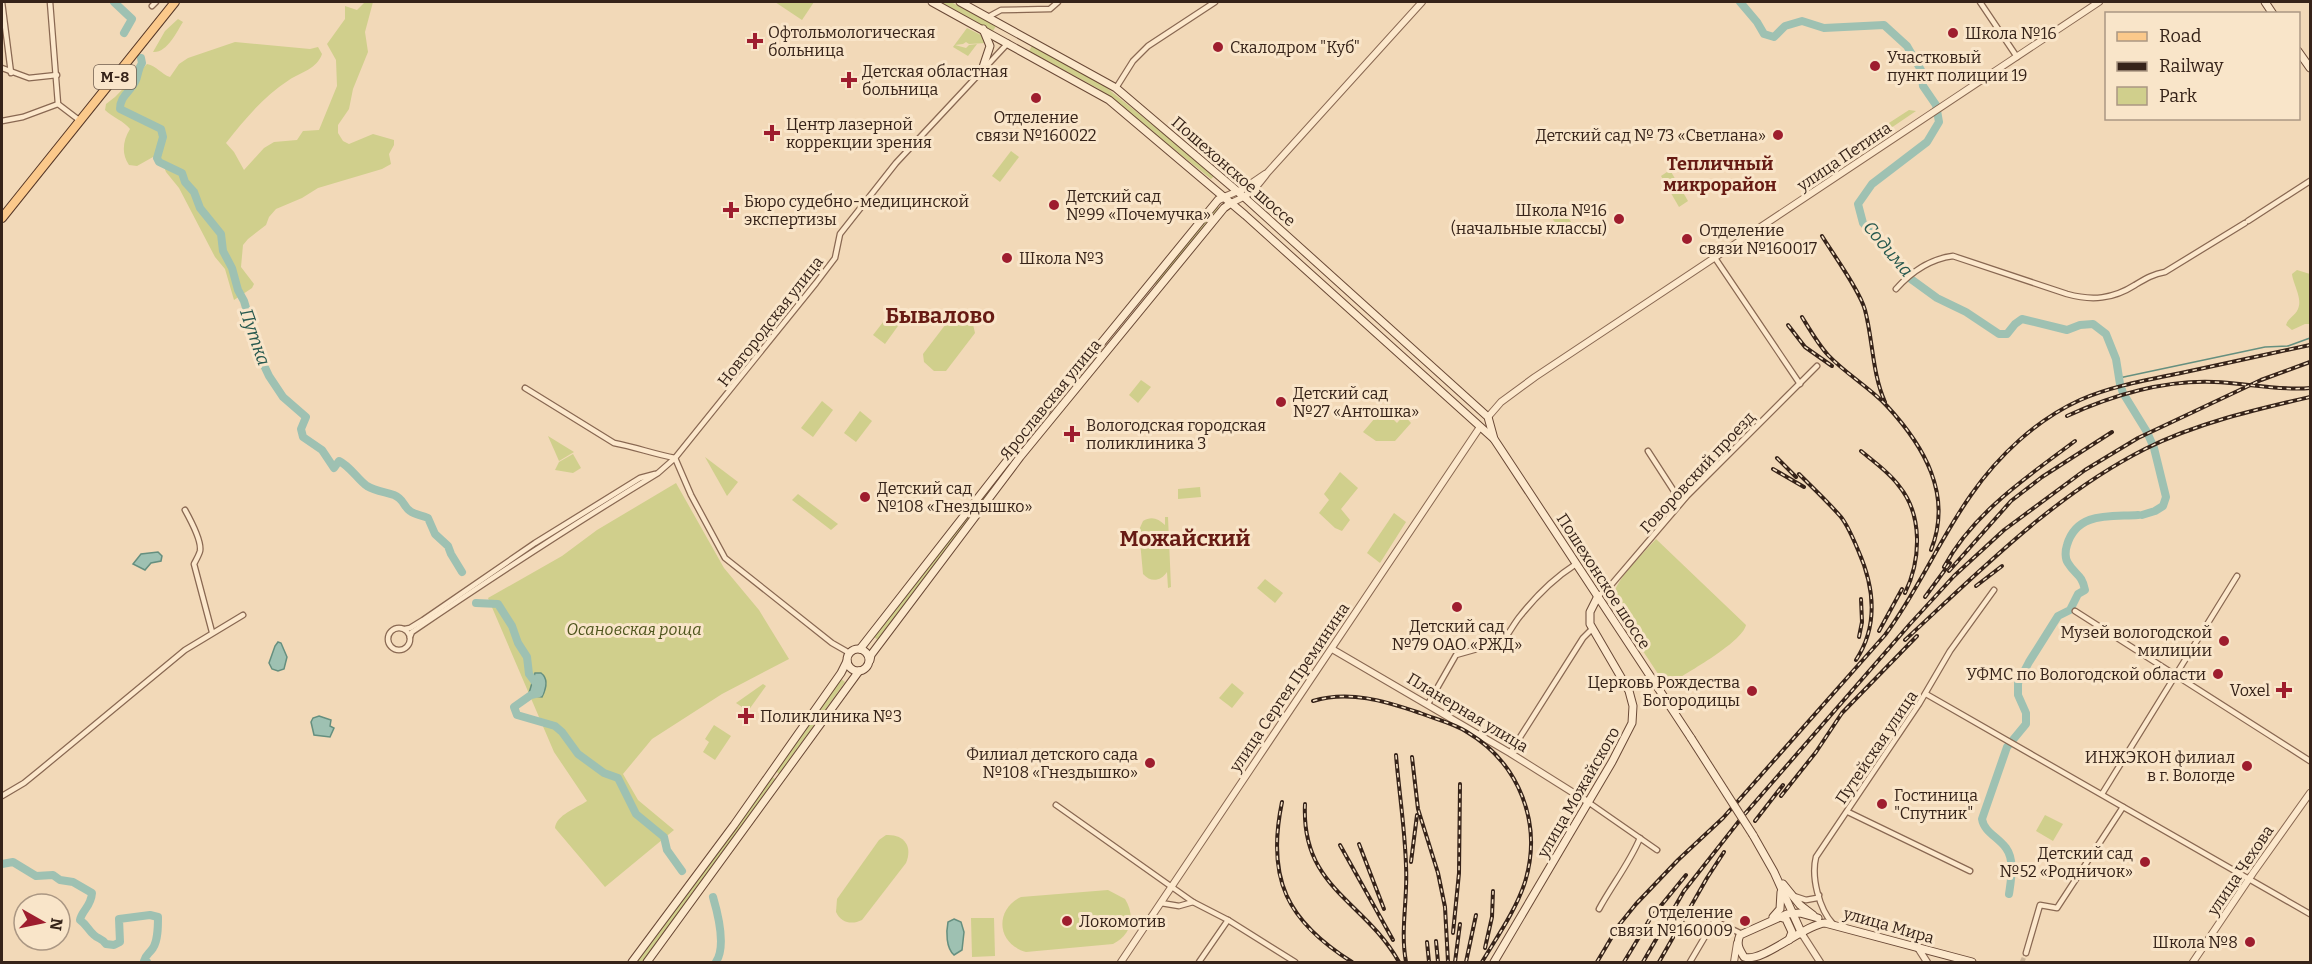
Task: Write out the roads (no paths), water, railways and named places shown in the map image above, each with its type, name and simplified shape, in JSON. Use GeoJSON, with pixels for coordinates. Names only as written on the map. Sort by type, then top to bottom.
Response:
{"type":"FeatureCollection","features":[{"type":"Feature","properties":{"kind":"main road","name":"М-8"},"geometry":{"type":"LineString","coordinates":[[2,218],[175,2]]}},
{"type":"Feature","properties":{"kind":"main road","name":"Пошехонское шоссе"},"geometry":{"type":"LineString","coordinates":[[932,2],[1109,100],[1231,203],[1494,439],[1691,738],[1754,836],[1774,872]]}},
{"type":"Feature","properties":{"kind":"main road","name":"Пошехонское шоссе"},"geometry":{"type":"LineString","coordinates":[[960,2],[1116,88],[1244,197],[1488,417],[1494,439]]}},
{"type":"Feature","properties":{"kind":"main road"},"geometry":{"type":"LineString","coordinates":[[990,33],[996,32],[998,28],[996,20]]}},
{"type":"Feature","properties":{"kind":"main road"},"geometry":{"type":"LineString","coordinates":[[982,70],[990,46],[983,29]]}},
{"type":"Feature","properties":{"kind":"main road"},"geometry":{"type":"LineString","coordinates":[[1008,43],[1016,31]]}},
{"type":"Feature","properties":{"kind":"main road"},"geometry":{"type":"LineString","coordinates":[[1030,55],[1025,46],[1030,42],[1036,42]]}},
{"type":"Feature","properties":{"kind":"main road"},"geometry":{"type":"LineString","coordinates":[[2300,54],[2310,68]]}},
{"type":"Feature","properties":{"kind":"main road"},"geometry":{"type":"LineString","coordinates":[[1209,185],[1218,183],[1219,175]]}},
{"type":"Feature","properties":{"kind":"main road","name":"Ярославская улица"},"geometry":{"type":"LineString","coordinates":[[860,649],[972,504],[1218,200],[1224,197]]}},
{"type":"Feature","properties":{"kind":"main road","name":"Ярославская улица"},"geometry":{"type":"LineString","coordinates":[[870,660],[871,655],[1008,473],[1154,292],[1224,208],[1231,203]]}},
{"type":"Feature","properties":{"kind":"main road"},"geometry":{"type":"LineString","coordinates":[[1252,222],[1253,213],[1260,212]]}},
{"type":"Feature","properties":{"kind":"main road"},"geometry":{"type":"LineString","coordinates":[[1148,286],[1151,284],[1155,286],[1154,292]]}},
{"type":"Feature","properties":{"kind":"main road"},"geometry":{"type":"LineString","coordinates":[[1411,363],[1419,354]]}},
{"type":"Feature","properties":{"kind":"main road"},"geometry":{"type":"LineString","coordinates":[[1480,427],[1488,417]]}},
{"type":"Feature","properties":{"kind":"main road"},"geometry":{"type":"LineString","coordinates":[[1592,629],[1590,612],[1598,596]]}},
{"type":"Feature","properties":{"kind":"main road","name":"улица Можайского"},"geometry":{"type":"LineString","coordinates":[[1494,963],[1626,736],[1633,713],[1626,684],[1592,629]]}},
{"type":"Feature","properties":{"kind":"main road"},"geometry":{"type":"LineString","coordinates":[[632,963],[841,674],[851,651],[860,649],[868,653],[870,660],[868,667],[859,671],[851,680],[647,963]]}},
{"type":"Feature","properties":{"kind":"main road"},"geometry":{"type":"LineString","coordinates":[[847,661],[850,668],[859,671]]}},
{"type":"Feature","properties":{"kind":"main road"},"geometry":{"type":"LineString","coordinates":[[1774,872],[1800,905],[1829,923]]}},
{"type":"Feature","properties":{"kind":"main road"},"geometry":{"type":"LineString","coordinates":[[1774,872],[1802,934]]}},
{"type":"Feature","properties":{"kind":"main road"},"geometry":{"type":"LineString","coordinates":[[1770,920],[1777,914],[1781,904],[1781,892],[1774,872]]}},
{"type":"Feature","properties":{"kind":"main road"},"geometry":{"type":"LineString","coordinates":[[1793,913],[1798,917],[1829,923]]}},
{"type":"Feature","properties":{"kind":"main road","name":"улица Мира"},"geometry":{"type":"LineString","coordinates":[[1740,937],[1778,916],[1793,913],[1818,918]]}},
{"type":"Feature","properties":{"kind":"main road"},"geometry":{"type":"LineString","coordinates":[[1778,916],[1786,919],[1792,933],[1789,940]]}},
{"type":"Feature","properties":{"kind":"main road","name":"улица Мира"},"geometry":{"type":"LineString","coordinates":[[1750,961],[1802,934],[1813,925],[1829,923],[1972,963]]}},
{"type":"Feature","properties":{"kind":"main road"},"geometry":{"type":"LineString","coordinates":[[1740,937],[1744,957],[1750,961]]}},
{"type":"Feature","properties":{"kind":"street"},"geometry":{"type":"LineString","coordinates":[[2,2],[11,73]]}},
{"type":"Feature","properties":{"kind":"street"},"geometry":{"type":"LineString","coordinates":[[50,2],[58,104]]}},
{"type":"Feature","properties":{"kind":"street"},"geometry":{"type":"LineString","coordinates":[[988,16],[1001,9],[1050,9],[1058,2]]}},
{"type":"Feature","properties":{"kind":"street"},"geometry":{"type":"LineString","coordinates":[[1116,88],[1133,61],[1148,46],[1215,2]]}},
{"type":"Feature","properties":{"kind":"street","name":"Ярославская улица"},"geometry":{"type":"LineString","coordinates":[[1231,203],[1251,194],[1268,172],[1422,2]]}},
{"type":"Feature","properties":{"kind":"street"},"geometry":{"type":"LineString","coordinates":[[1980,2],[2017,57]]}},
{"type":"Feature","properties":{"kind":"street","name":"улица Петина"},"geometry":{"type":"LineString","coordinates":[[1488,417],[1501,402],[1536,376],[2099,2]]}},
{"type":"Feature","properties":{"kind":"street","name":"Новгородская улица"},"geometry":{"type":"LineString","coordinates":[[410,637],[412,632],[538,547],[658,473],[675,458],[830,264],[837,251],[840,234],[896,163],[1008,43]]}},
{"type":"Feature","properties":{"kind":"street"},"geometry":{"type":"LineString","coordinates":[[2,68],[29,78],[57,75]]}},
{"type":"Feature","properties":{"kind":"street"},"geometry":{"type":"LineString","coordinates":[[58,104],[80,120]]}},
{"type":"Feature","properties":{"kind":"street"},"geometry":{"type":"LineString","coordinates":[[2,121],[23,117],[58,104]]}},
{"type":"Feature","properties":{"kind":"street","name":"Ярославская улица"},"geometry":{"type":"LineString","coordinates":[[1224,197],[1268,172]]}},
{"type":"Feature","properties":{"kind":"street"},"geometry":{"type":"LineString","coordinates":[[1896,288],[1911,274],[1931,261],[1953,256],[2081,298],[2105,298],[2122,293],[2153,274],[2165,272],[2310,181]]}},
{"type":"Feature","properties":{"kind":"street"},"geometry":{"type":"LineString","coordinates":[[1715,258],[1800,384]]}},
{"type":"Feature","properties":{"kind":"street","name":"Говоровский проезд"},"geometry":{"type":"LineString","coordinates":[[1598,596],[1611,585],[1681,502],[1818,366]]}},
{"type":"Feature","properties":{"kind":"street"},"geometry":{"type":"LineString","coordinates":[[525,388],[612,443],[627,444],[675,458],[691,495],[725,558],[832,643],[846,651]]}},
{"type":"Feature","properties":{"kind":"street","name":"улица Сергея Преминина"},"geometry":{"type":"LineString","coordinates":[[1121,963],[1480,427]]}},
{"type":"Feature","properties":{"kind":"street"},"geometry":{"type":"LineString","coordinates":[[1648,451],[1681,502]]}},
{"type":"Feature","properties":{"kind":"street","name":"Новгородская улица"},"geometry":{"type":"LineString","coordinates":[[405,629],[411,628],[535,543],[640,478],[658,473]]}},
{"type":"Feature","properties":{"kind":"street"},"geometry":{"type":"LineString","coordinates":[[185,510],[201,547],[194,564],[212,632]]}},
{"type":"Feature","properties":{"kind":"street"},"geometry":{"type":"LineString","coordinates":[[1428,704],[1456,656],[1502,642],[1520,616],[1543,590],[1576,564]]}},
{"type":"Feature","properties":{"kind":"street"},"geometry":{"type":"LineString","coordinates":[[2102,794],[2237,576]]}},
{"type":"Feature","properties":{"kind":"street","name":"Путейская улица"},"geometry":{"type":"LineString","coordinates":[[1829,923],[1819,896],[1815,871],[1816,857],[1926,694],[1950,651],[1994,590]]}},
{"type":"Feature","properties":{"kind":"street"},"geometry":{"type":"LineString","coordinates":[[2075,611],[2310,761]]}},
{"type":"Feature","properties":{"kind":"street"},"geometry":{"type":"LineString","coordinates":[[2,796],[24,783],[185,650],[243,615]]}},
{"type":"Feature","properties":{"kind":"street"},"geometry":{"type":"LineString","coordinates":[[395,629],[405,629],[410,637],[405,649],[397,651],[390,647],[387,640],[389,633],[395,629]]}},
{"type":"Feature","properties":{"kind":"street"},"geometry":{"type":"LineString","coordinates":[[1510,753],[1583,638],[1592,629]]}},
{"type":"Feature","properties":{"kind":"street","name":"Планерная улица"},"geometry":{"type":"LineString","coordinates":[[1332,649],[1510,753],[1588,802]]}},
{"type":"Feature","properties":{"kind":"street"},"geometry":{"type":"LineString","coordinates":[[1926,694],[2310,914]]}},
{"type":"Feature","properties":{"kind":"street","name":"улица Чехова"},"geometry":{"type":"LineString","coordinates":[[2193,963],[2310,793]]}},
{"type":"Feature","properties":{"kind":"street"},"geometry":{"type":"LineString","coordinates":[[1588,802],[1657,850]]}},
{"type":"Feature","properties":{"kind":"street"},"geometry":{"type":"LineString","coordinates":[[1056,805],[1193,902],[1228,920],[1295,963]]}},
{"type":"Feature","properties":{"kind":"street"},"geometry":{"type":"LineString","coordinates":[[2026,953],[2040,905],[2057,909],[2123,807]]}},
{"type":"Feature","properties":{"kind":"street"},"geometry":{"type":"LineString","coordinates":[[1848,812],[1970,872]]}},
{"type":"Feature","properties":{"kind":"street"},"geometry":{"type":"LineString","coordinates":[[1599,909],[1629,862],[1640,838]]}},
{"type":"Feature","properties":{"kind":"street"},"geometry":{"type":"LineString","coordinates":[[1791,894],[1809,900],[1819,896]]}},
{"type":"Feature","properties":{"kind":"street"},"geometry":{"type":"LineString","coordinates":[[1161,903],[1179,906],[1193,902]]}},
{"type":"Feature","properties":{"kind":"street"},"geometry":{"type":"LineString","coordinates":[[1199,963],[1228,920]]}},
{"type":"Feature","properties":{"kind":"street"},"geometry":{"type":"LineString","coordinates":[[1690,963],[1713,923],[1719,923],[1740,937],[1734,963]]}},
{"type":"Feature","properties":{"kind":"street"},"geometry":{"type":"LineString","coordinates":[[1802,934],[1820,963]]}},
{"type":"Feature","properties":{"kind":"street"},"geometry":{"type":"LineString","coordinates":[[1918,948],[1927,963]]}},
{"type":"Feature","properties":{"kind":"waterway","name":"Путка"},"geometry":{"type":"LineString","coordinates":[[114,2],[132,19],[124,33]]}},
{"type":"Feature","properties":{"kind":"waterway","name":"Содима"},"geometry":{"type":"LineString","coordinates":[[1740,2],[1764,34],[1774,37],[1785,26],[1802,21],[1824,28],[1884,25],[1907,46],[1921,70],[1923,86],[1936,105],[1939,122],[1927,142],[1872,184],[1858,204],[1863,223],[1887,249],[1904,274],[1937,298],[1966,312],[1999,334],[2007,334],[2022,319],[2067,330],[2080,325],[2093,324],[2106,334],[2116,359],[2123,393],[2154,448],[2166,497],[2163,506],[2142,515]]}},
{"type":"Feature","properties":{"kind":"waterway","name":"Путка"},"geometry":{"type":"LineString","coordinates":[[141,58],[142,63],[136,79],[123,97],[120,109],[161,129],[163,137],[157,158],[159,162],[182,173],[185,182],[194,192],[200,208],[221,234],[223,251],[244,301],[261,359],[283,397],[306,417],[301,429],[303,437],[322,450],[334,468],[339,461],[367,486],[394,495],[410,511],[428,518],[435,534],[448,546],[462,572]]}},
{"type":"Feature","properties":{"kind":"waterway"},"geometry":{"type":"LineString","coordinates":[[2119,378],[2265,347],[2288,346],[2310,338]]}},
{"type":"Feature","properties":{"kind":"waterway"},"geometry":{"type":"LineString","coordinates":[[2009,894],[2011,858],[2003,844],[1985,827],[1982,819],[2007,747],[2026,724],[2026,713],[2018,695],[2018,683],[2058,616],[2070,610],[2078,594],[2085,590],[2082,581],[2066,559],[2066,547],[2072,534],[2079,526],[2096,518],[2138,515]]}},
{"type":"Feature","properties":{"kind":"waterway","name":"Путка"},"geometry":{"type":"LineString","coordinates":[[476,603],[498,604],[527,657],[529,674],[540,689],[539,693],[531,695],[514,707],[517,715],[555,726],[578,754],[604,773],[618,778],[636,814],[664,837],[667,850],[682,871]]}},
{"type":"Feature","properties":{"kind":"waterway"},"geometry":{"type":"LineString","coordinates":[[2,864],[13,862],[36,876],[53,875],[60,880],[73,882],[92,893],[90,902],[80,920],[106,944],[114,945],[120,942],[119,919],[150,915],[158,917],[156,941],[144,961],[147,962]]}},
{"type":"Feature","properties":{"kind":"waterway","name":"Путка"},"geometry":{"type":"LineString","coordinates":[[713,897],[721,939],[716,962]]}},
{"type":"Feature","properties":{"kind":"tunnel"},"geometry":{"type":"LineString","coordinates":[[2022,962],[2026,953]]}},
{"type":"Feature","properties":{"kind":"railway"},"geometry":{"type":"LineString","coordinates":[[1822,236],[1862,302],[1868,321],[1875,368],[1885,402]]}},
{"type":"Feature","properties":{"kind":"railway"},"geometry":{"type":"LineString","coordinates":[[1802,317],[1828,355],[1887,406],[1913,438],[1923,455],[1937,491],[1939,510],[1937,530],[1931,550]]}},
{"type":"Feature","properties":{"kind":"railway"},"geometry":{"type":"LineString","coordinates":[[1788,325],[1805,347],[1832,366]]}},
{"type":"Feature","properties":{"kind":"railway"},"geometry":{"type":"LineString","coordinates":[[1597,962],[1619,925],[1636,904],[1723,818],[1885,635],[1908,601],[1971,495],[1993,467],[2019,440],[2064,408],[2104,391],[2310,345]]}},
{"type":"Feature","properties":{"kind":"railway"},"geometry":{"type":"LineString","coordinates":[[1643,962],[1684,891],[1743,816],[1910,624],[1954,576],[2004,530],[2085,470],[2138,438],[2261,380],[2310,362]]}},
{"type":"Feature","properties":{"kind":"railway"},"geometry":{"type":"LineString","coordinates":[[2067,416],[2120,395],[2157,386],[2214,382],[2310,388]]}},
{"type":"Feature","properties":{"kind":"railway"},"geometry":{"type":"LineString","coordinates":[[1905,640],[1990,561],[2049,511],[2112,468],[2145,449],[2185,432],[2247,412],[2310,397]]}},
{"type":"Feature","properties":{"kind":"railway"},"geometry":{"type":"LineString","coordinates":[[1949,571],[2011,501],[2042,477],[2112,432]]}},
{"type":"Feature","properties":{"kind":"railway"},"geometry":{"type":"LineString","coordinates":[[1944,567],[1970,530],[2002,497],[2075,441]]}},
{"type":"Feature","properties":{"kind":"railway"},"geometry":{"type":"LineString","coordinates":[[1861,451],[1895,481],[1912,510],[1916,524],[1916,552],[1905,593]]}},
{"type":"Feature","properties":{"kind":"railway"},"geometry":{"type":"LineString","coordinates":[[1777,458],[1796,477]]}},
{"type":"Feature","properties":{"kind":"railway"},"geometry":{"type":"LineString","coordinates":[[1773,469],[1804,487]]}},
{"type":"Feature","properties":{"kind":"railway"},"geometry":{"type":"LineString","coordinates":[[1799,474],[1844,521],[1868,577],[1872,605],[1871,619],[1863,647],[1856,660]]}},
{"type":"Feature","properties":{"kind":"railway"},"geometry":{"type":"LineString","coordinates":[[1925,597],[1950,563]]}},
{"type":"Feature","properties":{"kind":"railway"},"geometry":{"type":"LineString","coordinates":[[1976,586],[2002,566]]}},
{"type":"Feature","properties":{"kind":"railway"},"geometry":{"type":"LineString","coordinates":[[1879,631],[1902,589]]}},
{"type":"Feature","properties":{"kind":"railway"},"geometry":{"type":"LineString","coordinates":[[1859,637],[1862,622],[1861,599]]}},
{"type":"Feature","properties":{"kind":"railway"},"geometry":{"type":"LineString","coordinates":[[1781,796],[1816,752],[1842,713],[1917,636]]}},
{"type":"Feature","properties":{"kind":"railway"},"geometry":{"type":"LineString","coordinates":[[1313,701],[1340,697],[1367,698],[1450,724],[1467,732],[1485,745],[1501,760],[1513,778],[1522,796],[1528,817],[1531,838],[1530,860],[1517,903],[1482,962]]}},
{"type":"Feature","properties":{"kind":"railway"},"geometry":{"type":"LineString","coordinates":[[1396,755],[1405,852],[1404,950],[1406,962]]}},
{"type":"Feature","properties":{"kind":"railway"},"geometry":{"type":"LineString","coordinates":[[1412,757],[1418,809],[1438,873],[1445,907],[1448,962]]}},
{"type":"Feature","properties":{"kind":"railway"},"geometry":{"type":"LineString","coordinates":[[1453,933],[1459,873],[1460,784]]}},
{"type":"Feature","properties":{"kind":"railway"},"geometry":{"type":"LineString","coordinates":[[1755,821],[1783,785]]}},
{"type":"Feature","properties":{"kind":"railway"},"geometry":{"type":"LineString","coordinates":[[1282,802],[1277,854],[1280,876],[1287,895],[1297,914],[1311,931],[1352,962]]}},
{"type":"Feature","properties":{"kind":"railway"},"geometry":{"type":"LineString","coordinates":[[1305,804],[1306,832],[1313,855],[1324,875],[1385,941],[1399,962]]}},
{"type":"Feature","properties":{"kind":"railway"},"geometry":{"type":"LineString","coordinates":[[1411,862],[1417,815]]}},
{"type":"Feature","properties":{"kind":"railway"},"geometry":{"type":"LineString","coordinates":[[1359,844],[1384,909]]}},
{"type":"Feature","properties":{"kind":"railway"},"geometry":{"type":"LineString","coordinates":[[1340,845],[1393,940]]}},
{"type":"Feature","properties":{"kind":"railway"},"geometry":{"type":"LineString","coordinates":[[1659,962],[1724,852]]}},
{"type":"Feature","properties":{"kind":"railway"},"geometry":{"type":"LineString","coordinates":[[1624,962],[1650,919],[1686,875]]}},
{"type":"Feature","properties":{"kind":"railway"},"geometry":{"type":"LineString","coordinates":[[1485,948],[1492,917],[1493,891]]}},
{"type":"Feature","properties":{"kind":"railway"},"geometry":{"type":"LineString","coordinates":[[1466,962],[1476,915]]}},
{"type":"Feature","properties":{"kind":"railway"},"geometry":{"type":"LineString","coordinates":[[1455,962],[1460,924]]}},
{"type":"Feature","properties":{"kind":"railway"},"geometry":{"type":"LineString","coordinates":[[1436,941],[1438,962]]}},
{"type":"Feature","properties":{"kind":"railway"},"geometry":{"type":"LineString","coordinates":[[1427,942],[1429,962]]}},
{"type":"Feature","properties":{"kind":"place","name":"Школа №16"},"geometry":{"type":"Point","coordinates":[1953,33]}},
{"type":"Feature","properties":{"kind":"place","name":"Офтольмологическая больница"},"geometry":{"type":"Point","coordinates":[755,41]}},
{"type":"Feature","properties":{"kind":"place","name":"Скалодром \"Куб\""},"geometry":{"type":"Point","coordinates":[1218,47]}},
{"type":"Feature","properties":{"kind":"place","name":"Участковый пункт полиции 19"},"geometry":{"type":"Point","coordinates":[1875,66]}},
{"type":"Feature","properties":{"kind":"place","name":"Детская областная больница"},"geometry":{"type":"Point","coordinates":[849,80]}},
{"type":"Feature","properties":{"kind":"place","name":"Отделение связи №160022"},"geometry":{"type":"Point","coordinates":[1036,98]}},
{"type":"Feature","properties":{"kind":"place","name":"Центр лазерной коррекции зрения"},"geometry":{"type":"Point","coordinates":[772,133]}},
{"type":"Feature","properties":{"kind":"place","name":"Детский сад № 73 «Светлана»"},"geometry":{"type":"Point","coordinates":[1778,135]}},
{"type":"Feature","properties":{"kind":"place","name":"Детский сад №99 «Почемучка»"},"geometry":{"type":"Point","coordinates":[1054,205]}},
{"type":"Feature","properties":{"kind":"place","name":"Бюро судебно-медицинской экспертизы"},"geometry":{"type":"Point","coordinates":[731,210]}},
{"type":"Feature","properties":{"kind":"place","name":"Школа №16 (начальные классы)"},"geometry":{"type":"Point","coordinates":[1619,219]}},
{"type":"Feature","properties":{"kind":"place","name":"Отделение связи №160017"},"geometry":{"type":"Point","coordinates":[1687,239]}},
{"type":"Feature","properties":{"kind":"place","name":"Школа №3"},"geometry":{"type":"Point","coordinates":[1007,258]}},
{"type":"Feature","properties":{"kind":"place","name":"Детский сад №27 «Антошка»"},"geometry":{"type":"Point","coordinates":[1281,402]}},
{"type":"Feature","properties":{"kind":"place","name":"Вологодская городская поликлиника 3"},"geometry":{"type":"Point","coordinates":[1072,434]}},
{"type":"Feature","properties":{"kind":"place","name":"Детский сад №108 «Гнездышко»"},"geometry":{"type":"Point","coordinates":[865,497]}},
{"type":"Feature","properties":{"kind":"place","name":"Детский сад №79 ОАО «РЖД»"},"geometry":{"type":"Point","coordinates":[1457,607]}},
{"type":"Feature","properties":{"kind":"place","name":"Музей вологодской милиции"},"geometry":{"type":"Point","coordinates":[2224,641]}},
{"type":"Feature","properties":{"kind":"place","name":"УФМС по Вологодской области"},"geometry":{"type":"Point","coordinates":[2218,674]}},
{"type":"Feature","properties":{"kind":"place","name":"Voxel"},"geometry":{"type":"Point","coordinates":[2284,690]}},
{"type":"Feature","properties":{"kind":"place","name":"Церковь Рождества Богородицы"},"geometry":{"type":"Point","coordinates":[1752,691]}},
{"type":"Feature","properties":{"kind":"place","name":"Поликлиника №3"},"geometry":{"type":"Point","coordinates":[746,716]}},
{"type":"Feature","properties":{"kind":"place","name":"Филиал детского сада №108 «Гнездышко»"},"geometry":{"type":"Point","coordinates":[1150,763]}},
{"type":"Feature","properties":{"kind":"place","name":"ИНЖЭКОН филиал в г. Вологде"},"geometry":{"type":"Point","coordinates":[2247,766]}},
{"type":"Feature","properties":{"kind":"place","name":"Гостиница \"Спутник\""},"geometry":{"type":"Point","coordinates":[1882,804]}},
{"type":"Feature","properties":{"kind":"place","name":"Детский сад №52 «Родничок»"},"geometry":{"type":"Point","coordinates":[2145,862]}},
{"type":"Feature","properties":{"kind":"place","name":"Локомотив"},"geometry":{"type":"Point","coordinates":[1067,921]}},
{"type":"Feature","properties":{"kind":"place","name":"Отделение связи №160009"},"geometry":{"type":"Point","coordinates":[1745,921]}},
{"type":"Feature","properties":{"kind":"place","name":"Школа №8"},"geometry":{"type":"Point","coordinates":[2250,942]}},
{"type":"Feature","properties":{"kind":"district","name":"Тепличный микрорайон"},"geometry":{"type":"Point","coordinates":[1720,174]}},
{"type":"Feature","properties":{"kind":"district","name":"Бывалово"},"geometry":{"type":"Point","coordinates":[940,315]}},
{"type":"Feature","properties":{"kind":"district","name":"Можайский"},"geometry":{"type":"Point","coordinates":[1185,538]}},
{"type":"Feature","properties":{"kind":"park label","name":"Осановская роща"},"geometry":{"type":"Point","coordinates":[634,629]}}]}
